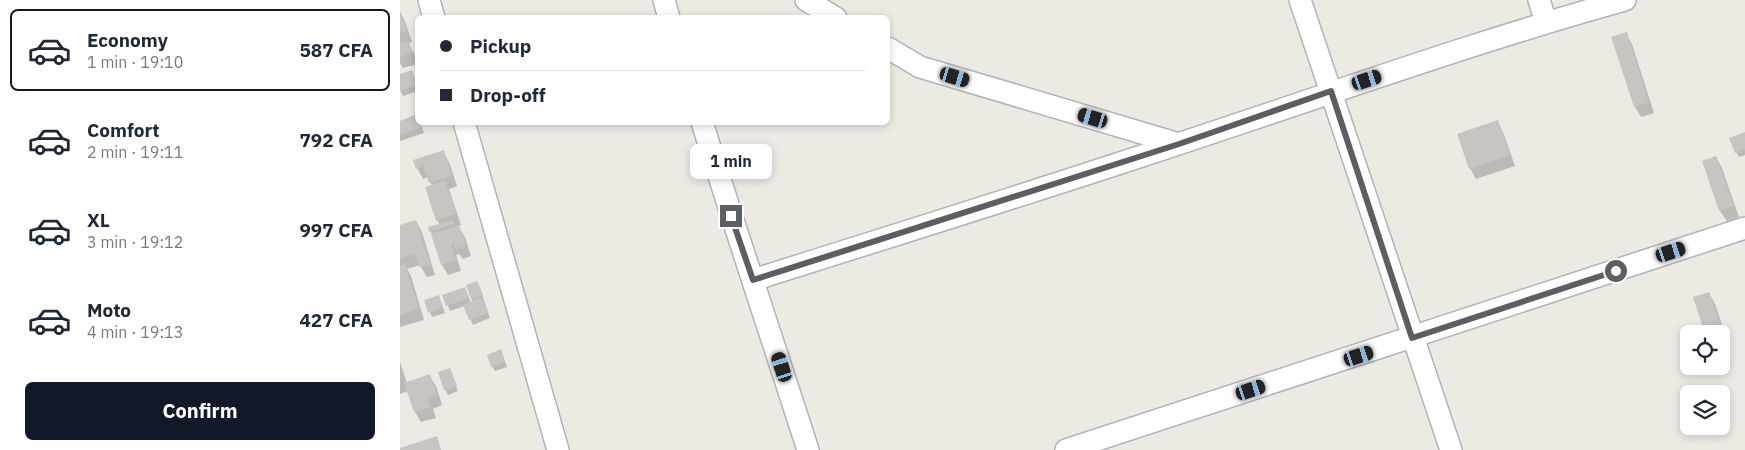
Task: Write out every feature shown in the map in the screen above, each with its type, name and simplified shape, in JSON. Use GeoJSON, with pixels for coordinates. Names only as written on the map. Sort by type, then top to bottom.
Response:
{"type":"FeatureCollection","features":[{"type":"Feature","properties":{"kind":"street"},"geometry":{"type":"LineString","coordinates":[[429,0],[433,15]]}},
{"type":"Feature","properties":{"kind":"street"},"geometry":{"type":"LineString","coordinates":[[664,0],[668,15]]}},
{"type":"Feature","properties":{"kind":"street"},"geometry":{"type":"LineString","coordinates":[[806,0],[831,15]]}},
{"type":"Feature","properties":{"kind":"street"},"geometry":{"type":"LineString","coordinates":[[1300,0],[1451,450]]}},
{"type":"Feature","properties":{"kind":"street"},"geometry":{"type":"LineString","coordinates":[[1539,0],[1546,22]]}},
{"type":"Feature","properties":{"kind":"street"},"geometry":{"type":"LineString","coordinates":[[753,280],[1179,144],[1331,91],[1546,22],[1625,0]]}},
{"type":"Feature","properties":{"kind":"street"},"geometry":{"type":"LineString","coordinates":[[890,49],[920,67],[1179,144]]}},
{"type":"Feature","properties":{"kind":"street"},"geometry":{"type":"LineString","coordinates":[[465,125],[558,450]]}},
{"type":"Feature","properties":{"kind":"street"},"geometry":{"type":"LineString","coordinates":[[703,125],[808,450]]}},
{"type":"Feature","properties":{"kind":"street"},"geometry":{"type":"LineString","coordinates":[[1066,450],[1745,228]]}},
{"type":"Feature","properties":{"kind":"building"},"geometry":{"type":"Polygon","coordinates":[[[400,11],[407,31],[400,33],[400,11]]]}},
{"type":"Feature","properties":{"kind":"building"},"geometry":{"type":"Polygon","coordinates":[[[1627,32],[1649,103],[1634,107],[1611,37],[1627,32]]]}},
{"type":"Feature","properties":{"kind":"building"},"geometry":{"type":"Polygon","coordinates":[[[400,40],[402,43],[409,41],[412,53],[400,57],[400,40]]]}},
{"type":"Feature","properties":{"kind":"building"},"geometry":{"type":"Polygon","coordinates":[[[412,70],[415,78],[415,86],[400,91],[400,74],[412,70]]]}},
{"type":"Feature","properties":{"kind":"building"},"geometry":{"type":"Polygon","coordinates":[[[415,115],[415,125],[421,125],[422,127],[400,135],[400,121],[415,115]]]}},
{"type":"Feature","properties":{"kind":"building"},"geometry":{"type":"Polygon","coordinates":[[[1498,120],[1510,155],[1469,169],[1457,134],[1498,120]]]}},
{"type":"Feature","properties":{"kind":"building"},"geometry":{"type":"Polygon","coordinates":[[[1745,132],[1745,149],[1735,153],[1729,138],[1745,132]]]}},
{"type":"Feature","properties":{"kind":"building"},"geometry":{"type":"Polygon","coordinates":[[[444,150],[452,176],[429,183],[423,166],[416,169],[413,160],[444,150]]]}},
{"type":"Feature","properties":{"kind":"building"},"geometry":{"type":"Polygon","coordinates":[[[1716,156],[1734,206],[1719,211],[1702,161],[1716,156]]]}},
{"type":"Feature","properties":{"kind":"building"},"geometry":{"type":"Polygon","coordinates":[[[445,180],[456,214],[436,221],[425,187],[445,180]]]}},
{"type":"Feature","properties":{"kind":"building"},"geometry":{"type":"Polygon","coordinates":[[[416,220],[430,264],[419,267],[415,254],[400,259],[400,225],[416,220]]]}},
{"type":"Feature","properties":{"kind":"building"},"geometry":{"type":"Polygon","coordinates":[[[453,220],[455,224],[429,232],[428,227],[453,220]]]}},
{"type":"Feature","properties":{"kind":"building"},"geometry":{"type":"Polygon","coordinates":[[[459,225],[466,246],[455,249],[453,243],[451,244],[456,260],[441,265],[431,234],[459,225]]]}},
{"type":"Feature","properties":{"kind":"building"},"geometry":{"type":"Polygon","coordinates":[[[405,264],[419,309],[400,315],[400,266],[405,264]]]}},
{"type":"Feature","properties":{"kind":"building"},"geometry":{"type":"Polygon","coordinates":[[[477,281],[483,295],[471,299],[466,285],[477,281]]]}},
{"type":"Feature","properties":{"kind":"building"},"geometry":{"type":"Polygon","coordinates":[[[465,287],[469,298],[446,306],[442,295],[465,287]]]}},
{"type":"Feature","properties":{"kind":"building"},"geometry":{"type":"Polygon","coordinates":[[[1709,292],[1721,325],[1702,325],[1693,297],[1709,292]]]}},
{"type":"Feature","properties":{"kind":"building"},"geometry":{"type":"Polygon","coordinates":[[[439,295],[443,308],[428,313],[424,300],[439,295]]]}},
{"type":"Feature","properties":{"kind":"building"},"geometry":{"type":"Polygon","coordinates":[[[482,297],[488,313],[469,320],[463,305],[482,297]]]}},
{"type":"Feature","properties":{"kind":"building"},"geometry":{"type":"Polygon","coordinates":[[[501,349],[505,362],[491,367],[487,355],[501,349]]]}},
{"type":"Feature","properties":{"kind":"building"},"geometry":{"type":"Polygon","coordinates":[[[450,368],[457,386],[444,390],[438,372],[450,368]]]}},
{"type":"Feature","properties":{"kind":"building"},"geometry":{"type":"Polygon","coordinates":[[[430,374],[437,395],[427,398],[431,407],[414,412],[404,383],[430,374]]]}},
{"type":"Feature","properties":{"kind":"building"},"geometry":{"type":"Polygon","coordinates":[[[437,436],[441,450],[400,450],[400,448],[437,436]]]}},
{"type":"Feature","properties":{"kind":"route"},"geometry":{"type":"LineString","coordinates":[[731,216],[753,280],[1179,144],[1331,91],[1412,338],[1616,271]]}}]}
